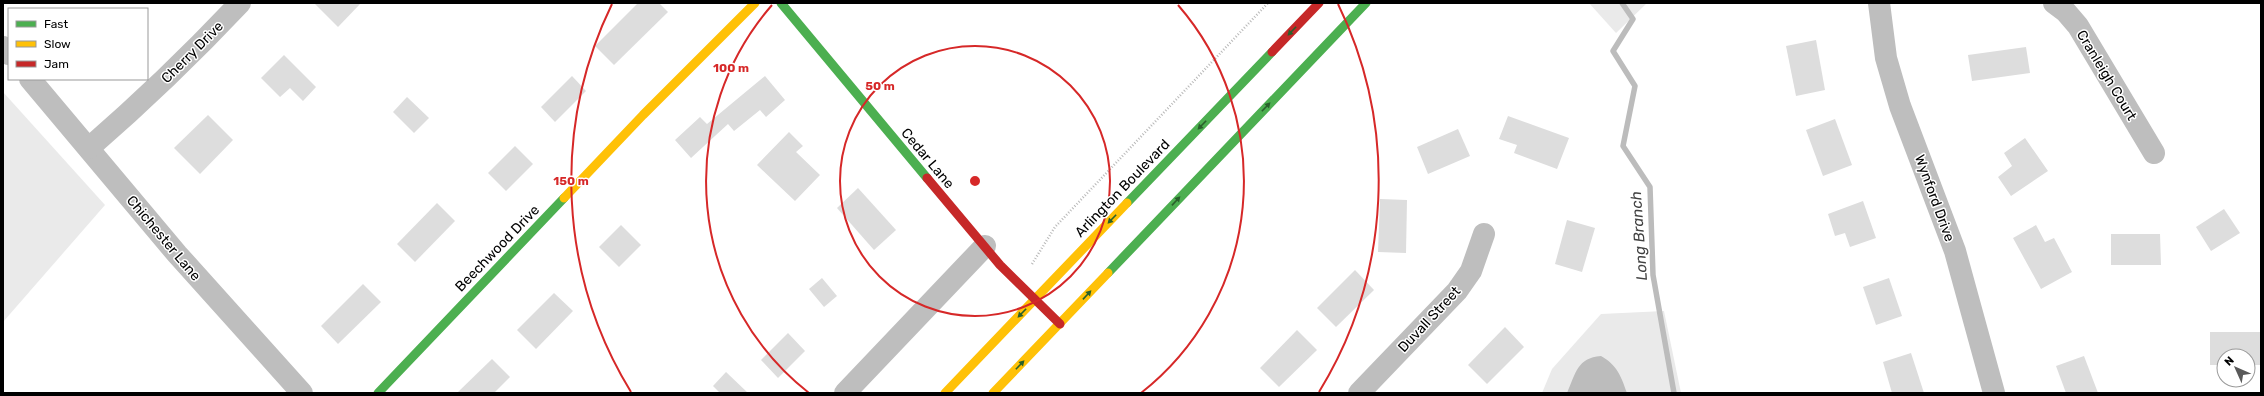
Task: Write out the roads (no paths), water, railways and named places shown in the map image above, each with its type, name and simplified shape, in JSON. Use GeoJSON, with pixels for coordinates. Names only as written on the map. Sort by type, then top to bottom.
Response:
{"type":"FeatureCollection","features":[{"type":"Feature","properties":{"kind":"main road","name":"Beechwood Drive"},"geometry":{"type":"LineString","coordinates":[[378,393],[643,115],[756,3]]}},
{"type":"Feature","properties":{"kind":"main road","name":"Cedar Lane"},"geometry":{"type":"LineString","coordinates":[[781,3],[1000,265],[1060,324]]}},
{"type":"Feature","properties":{"kind":"main road","name":"Arlington Boulevard"},"geometry":{"type":"LineString","coordinates":[[945,393],[1319,3]]}},
{"type":"Feature","properties":{"kind":"main road"},"geometry":{"type":"LineString","coordinates":[[993,393],[1366,3]]}},
{"type":"Feature","properties":{"kind":"street","name":"Cherry Drive"},"geometry":{"type":"LineString","coordinates":[[89,148],[173,72],[240,3]]}},
{"type":"Feature","properties":{"kind":"street","name":"Wynford Drive"},"geometry":{"type":"LineString","coordinates":[[1880,3],[1886,58],[1900,106],[1954,251],[1994,393]]}},
{"type":"Feature","properties":{"kind":"street","name":"Cranleigh Court"},"geometry":{"type":"LineString","coordinates":[[2054,3],[2066,12],[2078,26],[2154,153]]}},
{"type":"Feature","properties":{"kind":"street","name":"Chichester Lane"},"geometry":{"type":"LineString","coordinates":[[31,80],[177,254],[302,393]]}},
{"type":"Feature","properties":{"kind":"street","name":"Duvall Street"},"geometry":{"type":"LineString","coordinates":[[1359,393],[1457,292],[1471,271],[1484,234]]}},
{"type":"Feature","properties":{"kind":"street"},"geometry":{"type":"LineString","coordinates":[[845,393],[984,246]]}},
{"type":"Feature","properties":{"kind":"waterway","name":"Long Branch"},"geometry":{"type":"LineString","coordinates":[[1622,3],[1633,19],[1613,51],[1635,86],[1623,146],[1650,187],[1653,275],[1674,393]]}}]}
